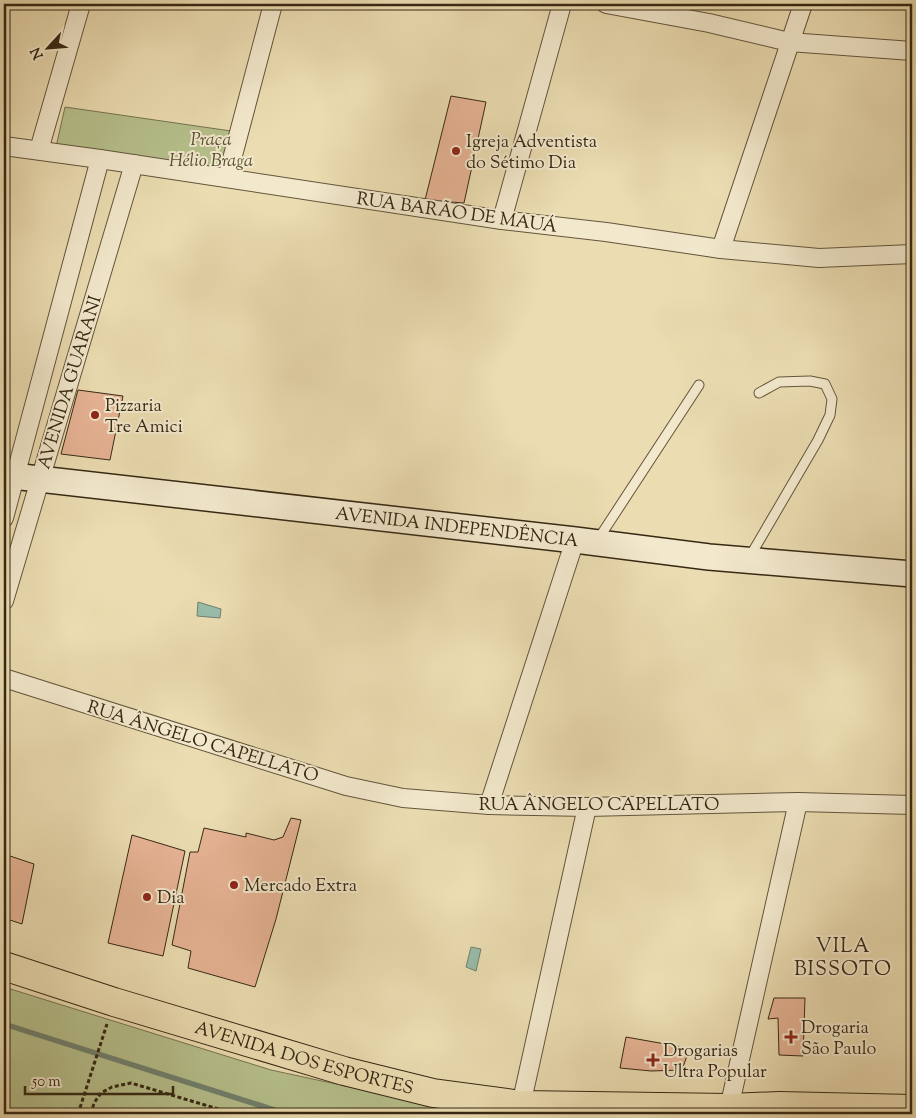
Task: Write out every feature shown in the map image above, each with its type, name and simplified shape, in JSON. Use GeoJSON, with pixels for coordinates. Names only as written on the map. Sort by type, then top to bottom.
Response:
{"type":"FeatureCollection","features":[{"type":"Feature","properties":{"kind":"main road","name":"AVENIDA INDEPENDÊNCIA"},"geometry":{"type":"LineString","coordinates":[[9,476],[709,557],[912,574]]}},
{"type":"Feature","properties":{"kind":"main road","name":"AVENIDA DOS ESPORTES"},"geometry":{"type":"LineString","coordinates":[[4,966],[114,1002],[344,1071],[433,1093],[521,1105],[729,1108],[779,1106],[912,1109]]}},
{"type":"Feature","properties":{"kind":"street"},"geometry":{"type":"LineString","coordinates":[[39,150],[81,4]]}},
{"type":"Feature","properties":{"kind":"street"},"geometry":{"type":"LineString","coordinates":[[227,178],[273,4]]}},
{"type":"Feature","properties":{"kind":"street"},"geometry":{"type":"LineString","coordinates":[[502,220],[562,4]]}},
{"type":"Feature","properties":{"kind":"street"},"geometry":{"type":"LineString","coordinates":[[606,4],[709,23],[789,42],[912,51]]}},
{"type":"Feature","properties":{"kind":"street"},"geometry":{"type":"LineString","coordinates":[[721,249],[803,4]]}},
{"type":"Feature","properties":{"kind":"street","name":"RUA BARÃO DE MAUÁ"},"geometry":{"type":"LineString","coordinates":[[4,146],[502,220],[606,232],[721,249],[819,258],[912,254]]}},
{"type":"Feature","properties":{"kind":"street","name":"AVENIDA GUARANI"},"geometry":{"type":"LineString","coordinates":[[4,518],[9,476],[100,159]]}},
{"type":"Feature","properties":{"kind":"street","name":"AVENIDA GUARANI"},"geometry":{"type":"LineString","coordinates":[[4,601],[134,164]]}},
{"type":"Feature","properties":{"kind":"street"},"geometry":{"type":"LineString","coordinates":[[489,805],[585,542]]}},
{"type":"Feature","properties":{"kind":"street","name":"RUA ÂNGELO CAPELLATO"},"geometry":{"type":"LineString","coordinates":[[4,678],[346,786],[403,798],[489,805],[587,808],[798,802],[912,806]]}},
{"type":"Feature","properties":{"kind":"street"},"geometry":{"type":"LineString","coordinates":[[729,1108],[798,802]]}},
{"type":"Feature","properties":{"kind":"street"},"geometry":{"type":"LineString","coordinates":[[521,1105],[587,808]]}},
{"type":"Feature","properties":{"kind":"lane"},"geometry":{"type":"LineString","coordinates":[[748,560],[818,440],[830,415],[832,400],[824,384],[810,381],[779,382],[758,393]]}},
{"type":"Feature","properties":{"kind":"lane"},"geometry":{"type":"LineString","coordinates":[[585,542],[699,385]]}},
{"type":"Feature","properties":{"kind":"path"},"geometry":{"type":"LineString","coordinates":[[78,1114],[109,1018]]}},
{"type":"Feature","properties":{"kind":"path"},"geometry":{"type":"LineString","coordinates":[[90,1114],[94,1103],[101,1093],[112,1087],[131,1083],[235,1114]]}},
{"type":"Feature","properties":{"kind":"green space","name":"Praça Hélio Braga"},"geometry":{"type":"Polygon","coordinates":[[[65,107],[238,132],[227,173],[56,147],[65,107]]]}},
{"type":"Feature","properties":{"kind":"green space"},"geometry":{"type":"Polygon","coordinates":[[[4,987],[271,1070],[475,1114],[4,1114],[4,987]]]}},
{"type":"Feature","properties":{"kind":"shaded area"},"geometry":{"type":"Polygon","coordinates":[[[198,602],[221,609],[220,618],[197,616],[198,602]]]}},
{"type":"Feature","properties":{"kind":"shaded area"},"geometry":{"type":"Polygon","coordinates":[[[471,947],[481,949],[476,971],[466,967],[471,947]]]}},
{"type":"Feature","properties":{"kind":"building","name":"Igreja Adventista do Sétimo Dia"},"geometry":{"type":"Polygon","coordinates":[[[451,96],[486,102],[464,203],[425,200],[451,96]]]}},
{"type":"Feature","properties":{"kind":"building","name":"Pizzaria Tre Amici"},"geometry":{"type":"Polygon","coordinates":[[[78,390],[123,396],[110,460],[61,454],[78,390]]]}},
{"type":"Feature","properties":{"kind":"building","name":"Mercado Extra"},"geometry":{"type":"Polygon","coordinates":[[[291,818],[301,820],[276,919],[255,987],[188,968],[191,951],[172,945],[190,852],[198,852],[204,828],[246,837],[246,833],[274,840],[283,837],[291,818]]]}},
{"type":"Feature","properties":{"kind":"building","name":"Dia"},"geometry":{"type":"Polygon","coordinates":[[[132,835],[185,851],[163,956],[108,943],[132,835]]]}},
{"type":"Feature","properties":{"kind":"building"},"geometry":{"type":"Polygon","coordinates":[[[4,854],[34,864],[22,924],[4,918],[4,854]]]}},
{"type":"Feature","properties":{"kind":"building","name":"Drogaria São Paulo"},"geometry":{"type":"Polygon","coordinates":[[[774,998],[805,998],[803,1056],[779,1055],[778,1018],[768,1019],[774,998]]]}},
{"type":"Feature","properties":{"kind":"building","name":"Drogarias Ultra Popular"},"geometry":{"type":"Polygon","coordinates":[[[626,1037],[682,1047],[688,1053],[682,1070],[651,1071],[620,1068],[626,1037]]]}},
{"type":"Feature","properties":{"kind":"waterway"},"geometry":{"type":"LineString","coordinates":[[4,1024],[287,1114]]}},
{"type":"Feature","properties":{"kind":"place","name":"Igreja Adventista do Sétimo Dia"},"geometry":{"type":"Point","coordinates":[456,151]}},
{"type":"Feature","properties":{"kind":"place","name":"Pizzaria Tre Amici"},"geometry":{"type":"Point","coordinates":[95,415]}},
{"type":"Feature","properties":{"kind":"place","name":"Mercado Extra"},"geometry":{"type":"Point","coordinates":[234,885]}},
{"type":"Feature","properties":{"kind":"place","name":"Dia"},"geometry":{"type":"Point","coordinates":[147,897]}},
{"type":"Feature","properties":{"kind":"place","name":"Drogaria São Paulo"},"geometry":{"type":"Point","coordinates":[791,1037]}},
{"type":"Feature","properties":{"kind":"place","name":"Drogarias Ultra Popular"},"geometry":{"type":"Point","coordinates":[653,1060]}},
{"type":"Feature","properties":{"kind":"district","name":"VILA BISSOTO"},"geometry":{"type":"Point","coordinates":[843,956]}}]}
